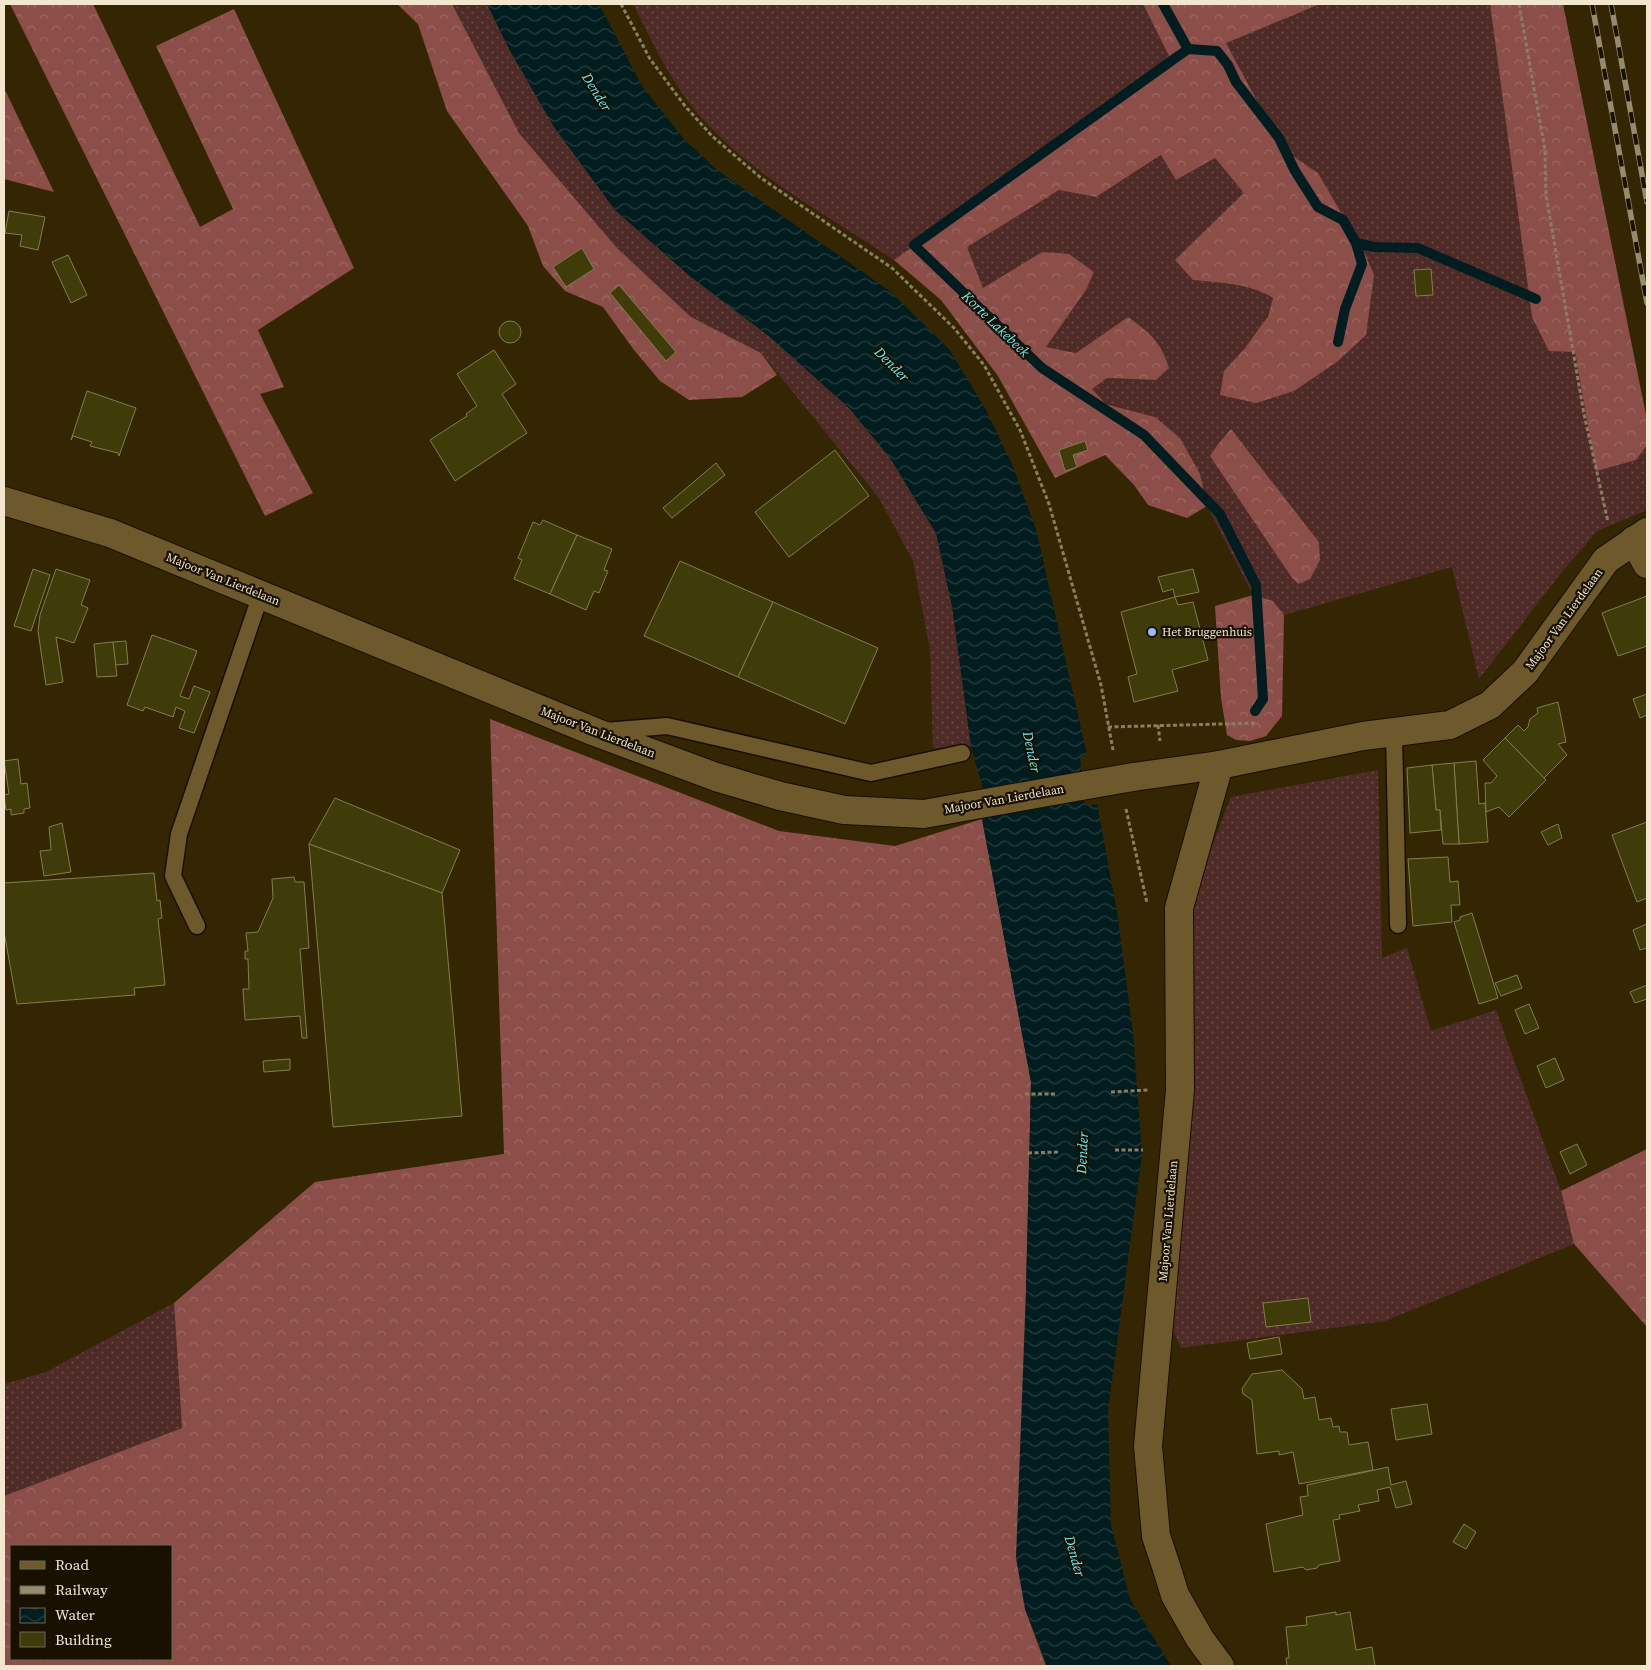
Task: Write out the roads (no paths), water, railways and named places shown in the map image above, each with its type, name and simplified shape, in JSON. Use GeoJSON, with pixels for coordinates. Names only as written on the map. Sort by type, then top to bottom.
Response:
{"type":"FeatureCollection","features":[{"type":"Feature","properties":{"kind":"street","name":"Majoor Van Lierdelaan"},"geometry":{"type":"LineString","coordinates":[[4,501],[110,533],[595,732],[716,777],[780,796],[844,810],[924,814],[1129,789],[1220,764],[1394,732],[1450,725],[1490,705],[1525,672],[1606,560],[1632,542]]}},
{"type":"Feature","properties":{"kind":"street"},"geometry":{"type":"LineString","coordinates":[[1632,542],[1647,564]]}},
{"type":"Feature","properties":{"kind":"street","name":"Majoor Van Lierdelaan"},"geometry":{"type":"LineString","coordinates":[[1220,764],[1179,908],[1180,1090],[1148,1446],[1156,1536],[1168,1574],[1180,1604],[1200,1639],[1220,1666]]}},
{"type":"Feature","properties":{"kind":"lane"},"geometry":{"type":"LineString","coordinates":[[197,926],[173,876],[179,834],[261,594]]}},
{"type":"Feature","properties":{"kind":"lane"},"geometry":{"type":"LineString","coordinates":[[595,732],[667,726],[871,773],[962,754]]}},
{"type":"Feature","properties":{"kind":"lane"},"geometry":{"type":"LineString","coordinates":[[1394,732],[1398,925]]}},
{"type":"Feature","properties":{"kind":"water","name":"Dender"},"geometry":{"type":"Polygon","coordinates":[[[487,4],[599,4],[642,86],[684,139],[717,170],[891,292],[949,349],[985,408],[1012,464],[1036,529],[1087,755],[1080,756],[1085,806],[1097,804],[1117,912],[1133,1032],[1142,1154],[1108,1411],[1111,1525],[1130,1599],[1171,1666],[1047,1666],[1025,1609],[1016,1558],[1026,1290],[1031,1082],[982,819],[990,815],[971,746],[952,606],[936,533],[890,458],[849,408],[770,337],[691,277],[615,210],[554,127],[509,49],[487,4]]]}},
{"type":"Feature","properties":{"kind":"waterway","name":"Korte Lakebeek"},"geometry":{"type":"LineString","coordinates":[[1163,4],[1188,49],[914,245],[1042,368],[1144,435],[1220,514],[1256,585],[1263,699],[1255,711]]}},
{"type":"Feature","properties":{"kind":"waterway"},"geometry":{"type":"LineString","coordinates":[[1188,49],[1217,51],[1228,65],[1236,82],[1279,138],[1295,171],[1318,207],[1343,220],[1356,243],[1374,247],[1418,248],[1536,299]]}},
{"type":"Feature","properties":{"kind":"waterway"},"geometry":{"type":"LineString","coordinates":[[1338,342],[1345,309],[1362,264],[1356,243]]}},
{"type":"Feature","properties":{"kind":"railway"},"geometry":{"type":"LineString","coordinates":[[1592,4],[1647,303]]}},
{"type":"Feature","properties":{"kind":"railway"},"geometry":{"type":"LineString","coordinates":[[1611,4],[1647,202]]}},
{"type":"Feature","properties":{"kind":"place","name":"Het Bruggenhuis"},"geometry":{"type":"Point","coordinates":[1152,632]}}]}
